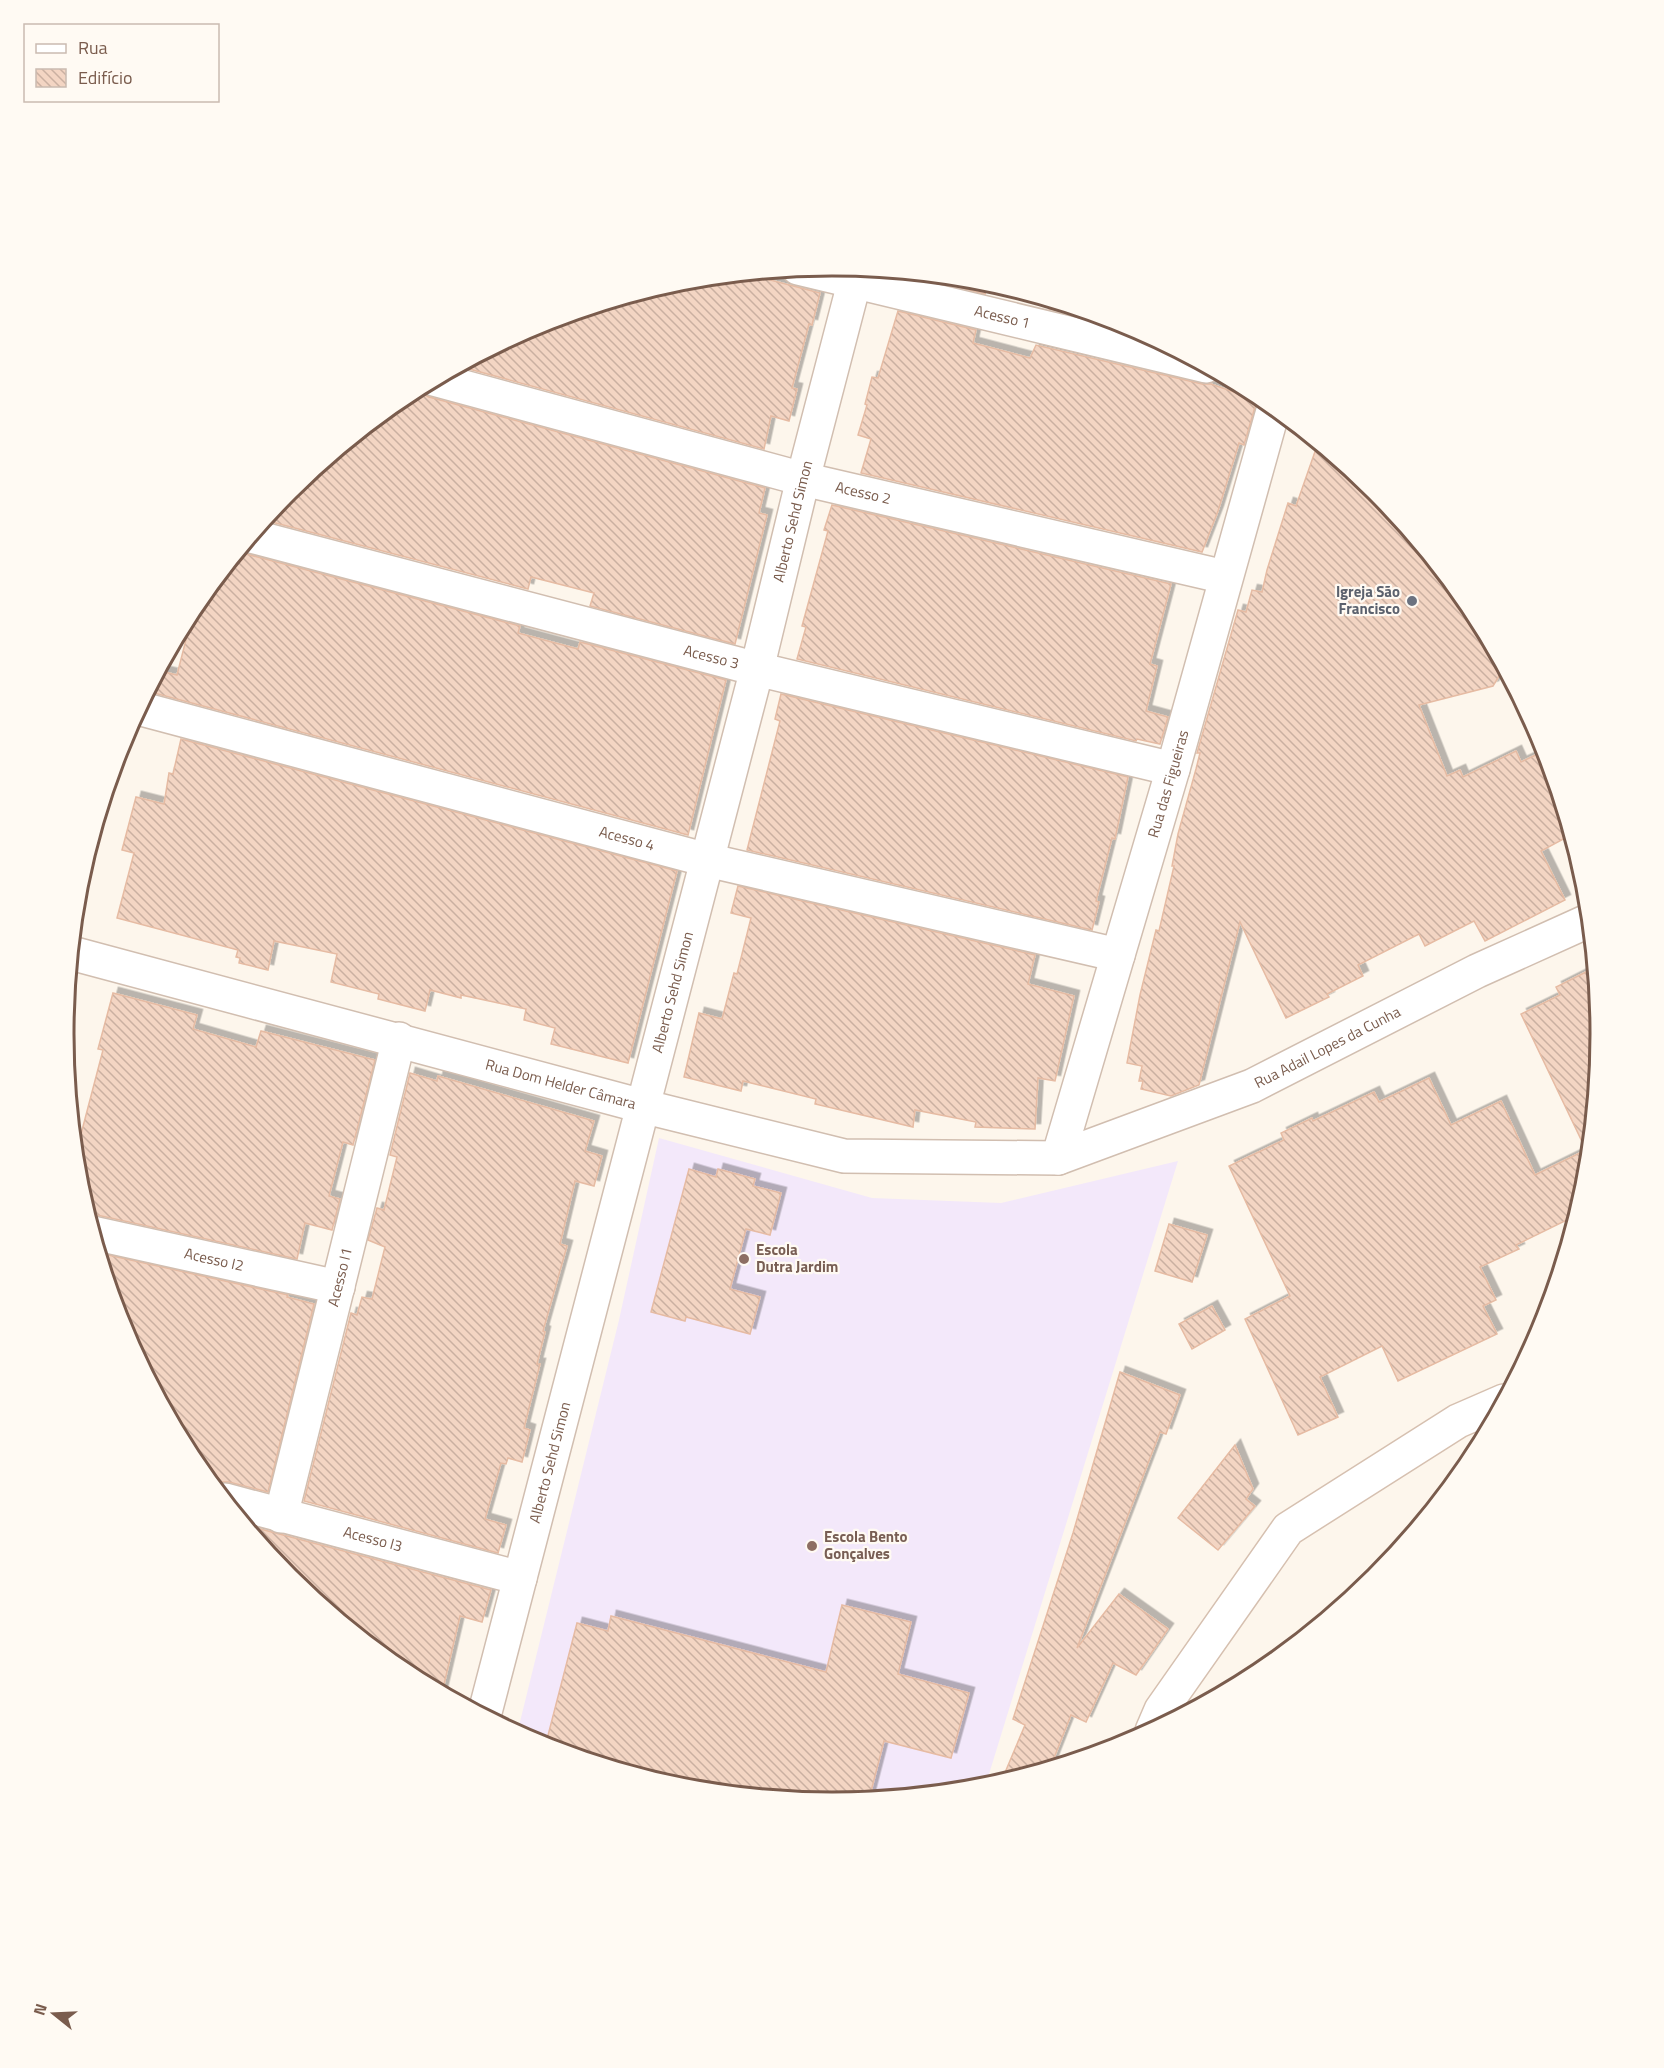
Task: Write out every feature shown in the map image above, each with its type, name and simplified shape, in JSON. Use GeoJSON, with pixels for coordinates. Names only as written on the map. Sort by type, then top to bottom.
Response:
{"type":"FeatureCollection","features":[{"type":"Feature","properties":{"kind":"street","name":"Alberto Sehd Simon"},"geometry":{"type":"LineString","coordinates":[[486,1708],[757,669],[803,478],[856,276]]}},
{"type":"Feature","properties":{"kind":"street","name":"Acesso 1"},"geometry":{"type":"LineString","coordinates":[[862,277],[1174,358]]}},
{"type":"Feature","properties":{"kind":"street","name":"Acesso 2"},"geometry":{"type":"LineString","coordinates":[[445,382],[803,478],[1226,577]]}},
{"type":"Feature","properties":{"kind":"street","name":"Rua das Figueiras"},"geometry":{"type":"LineString","coordinates":[[1058,1158],[1173,769],[1271,416]]}},
{"type":"Feature","properties":{"kind":"street","name":"Acesso 3"},"geometry":{"type":"LineString","coordinates":[[259,538],[757,669],[1173,769]]}},
{"type":"Feature","properties":{"kind":"street","name":"Acesso 4"},"geometry":{"type":"LineString","coordinates":[[147,710],[707,860],[1118,955]]}},
{"type":"Feature","properties":{"kind":"street","name":"Rua Adail Lopes da Cunha"},"geometry":{"type":"LineString","coordinates":[[1058,1158],[1252,1086],[1477,971],[1582,924]]}},
{"type":"Feature","properties":{"kind":"street","name":"Rua Dom Helder Câmara"},"geometry":{"type":"LineString","coordinates":[[78,954],[642,1106],[844,1156],[1058,1158]]}},
{"type":"Feature","properties":{"kind":"street","name":"Acesso I1"},"geometry":{"type":"LineString","coordinates":[[281,1516],[399,1039]]}},
{"type":"Feature","properties":{"kind":"street","name":"Acesso I2"},"geometry":{"type":"LineString","coordinates":[[100,1235],[338,1287]]}},
{"type":"Feature","properties":{"kind":"street"},"geometry":{"type":"LineString","coordinates":[[1157,1718],[1161,1710],[1288,1529],[1458,1421],[1493,1406]]}},
{"type":"Feature","properties":{"kind":"street","name":"Acesso I3"},"geometry":{"type":"LineString","coordinates":[[236,1503],[520,1578]]}},
{"type":"Feature","properties":{"kind":"shaded area","name":"Escola Bento Gonçalves"},"geometry":{"type":"Polygon","coordinates":[[[659,1138],[872,1198],[1001,1203],[1178,1161],[988,1776],[931,1786],[882,1791],[782,1791],[733,1786],[636,1767],[588,1752],[519,1724],[619,1320],[659,1138]]]}},
{"type":"Feature","properties":{"kind":"building"},"geometry":{"type":"Polygon","coordinates":[[[765,279],[820,293],[792,388],[797,389],[789,421],[771,416],[764,449],[469,369],[542,333],[588,316],[636,301],[684,290],[765,279]]]}},
{"type":"Feature","properties":{"kind":"building"},"geometry":{"type":"Polygon","coordinates":[[[948,285],[986,291],[985,294],[948,285]]]}},
{"type":"Feature","properties":{"kind":"building"},"geometry":{"type":"Polygon","coordinates":[[[898,311],[976,330],[973,343],[1030,358],[1036,345],[1202,384],[1211,384],[1237,393],[1256,405],[1244,445],[1239,443],[1218,511],[1202,552],[861,473],[871,439],[858,435],[872,377],[878,378],[898,311]]]}},
{"type":"Feature","properties":{"kind":"building"},"geometry":{"type":"Polygon","coordinates":[[[424,395],[765,488],[759,513],[767,515],[735,644],[590,606],[594,593],[531,577],[528,589],[273,522],[332,464],[370,432],[424,395]]]}},
{"type":"Feature","properties":{"kind":"building"},"geometry":{"type":"Polygon","coordinates":[[[1316,450],[1368,498],[1402,534],[1434,572],[1463,613],[1500,675],[1493,686],[1419,705],[1447,776],[1460,770],[1463,777],[1516,751],[1521,762],[1537,754],[1565,838],[1541,851],[1565,900],[1485,941],[1474,921],[1425,946],[1419,934],[1358,965],[1363,976],[1327,994],[1329,997],[1286,1018],[1240,922],[1199,1085],[1171,1096],[1141,1089],[1143,1081],[1139,1081],[1142,1066],[1127,1063],[1140,995],[1156,930],[1159,931],[1174,866],[1172,866],[1178,834],[1200,753],[1197,753],[1238,610],[1246,612],[1252,590],[1262,592],[1288,503],[1296,506],[1316,450]]]}},
{"type":"Feature","properties":{"kind":"building"},"geometry":{"type":"Polygon","coordinates":[[[832,505],[1171,584],[1150,664],[1157,666],[1146,711],[1168,717],[1160,744],[1137,739],[1136,741],[797,659],[806,627],[802,626],[828,531],[824,530],[832,505]]]}},
{"type":"Feature","properties":{"kind":"building"},"geometry":{"type":"Polygon","coordinates":[[[245,554],[520,626],[518,633],[578,649],[580,642],[726,680],[688,835],[155,693],[166,672],[177,675],[187,636],[230,572],[245,554]]]}},
{"type":"Feature","properties":{"kind":"building"},"geometry":{"type":"Polygon","coordinates":[[[781,694],[1128,777],[1115,839],[1112,838],[1096,901],[1099,902],[1092,930],[747,850],[780,721],[775,719],[781,694]]]}},
{"type":"Feature","properties":{"kind":"building"},"geometry":{"type":"Polygon","coordinates":[[[181,739],[677,871],[628,1063],[551,1044],[555,1028],[524,1020],[526,1009],[461,995],[461,998],[430,990],[425,1011],[378,999],[379,994],[331,982],[337,954],[274,941],[268,970],[239,963],[240,958],[236,957],[238,950],[117,918],[134,853],[122,850],[136,797],[164,804],[169,773],[173,774],[181,739]]]}},
{"type":"Feature","properties":{"kind":"building"},"geometry":{"type":"Polygon","coordinates":[[[738,886],[1035,955],[1028,984],[1074,996],[1055,1081],[1038,1078],[1035,1129],[975,1127],[976,1122],[915,1110],[913,1127],[815,1104],[816,1099],[743,1081],[741,1091],[684,1077],[699,1013],[722,1019],[734,973],[737,974],[751,918],[731,913],[738,886]]]}},
{"type":"Feature","properties":{"kind":"building"},"geometry":{"type":"Polygon","coordinates":[[[1588,971],[1589,1084],[1582,1143],[1521,1014],[1560,995],[1556,987],[1588,971]]]}},
{"type":"Feature","properties":{"kind":"building"},"geometry":{"type":"Polygon","coordinates":[[[113,993],[197,1015],[193,1029],[256,1047],[261,1031],[375,1060],[353,1145],[343,1142],[329,1196],[340,1199],[332,1230],[305,1223],[297,1259],[96,1215],[80,1136],[103,1050],[98,1049],[113,993]]]}},
{"type":"Feature","properties":{"kind":"building"},"geometry":{"type":"Polygon","coordinates":[[[410,1073],[437,1081],[438,1076],[594,1121],[585,1151],[602,1156],[594,1186],[575,1181],[560,1244],[567,1246],[543,1331],[545,1332],[537,1364],[540,1364],[524,1428],[530,1430],[522,1462],[508,1458],[506,1464],[501,1463],[485,1519],[506,1525],[498,1553],[304,1501],[351,1313],[357,1315],[362,1297],[372,1299],[385,1247],[368,1240],[377,1208],[384,1210],[397,1157],[390,1155],[410,1073]]]}},
{"type":"Feature","properties":{"kind":"building"},"geometry":{"type":"Polygon","coordinates":[[[1429,1078],[1451,1125],[1501,1101],[1535,1175],[1581,1153],[1567,1220],[1516,1245],[1519,1249],[1480,1267],[1496,1300],[1483,1306],[1497,1334],[1398,1381],[1382,1346],[1320,1377],[1338,1417],[1298,1435],[1245,1319],[1290,1296],[1229,1166],[1284,1140],[1281,1133],[1312,1118],[1313,1121],[1374,1092],[1379,1102],[1429,1078]]]}},
{"type":"Feature","properties":{"kind":"building"},"geometry":{"type":"Polygon","coordinates":[[[689,1169],[716,1177],[718,1169],[755,1179],[753,1186],[781,1193],[770,1235],[746,1229],[730,1289],[760,1297],[750,1334],[686,1317],[685,1321],[651,1312],[689,1169]]]}},
{"type":"Feature","properties":{"kind":"building"},"geometry":{"type":"Polygon","coordinates":[[[1169,1224],[1207,1235],[1192,1282],[1155,1271],[1169,1224]]]}},
{"type":"Feature","properties":{"kind":"building"},"geometry":{"type":"Polygon","coordinates":[[[107,1255],[288,1295],[287,1297],[314,1304],[268,1492],[221,1482],[175,1413],[152,1369],[131,1324],[107,1255]]]}},
{"type":"Feature","properties":{"kind":"building"},"geometry":{"type":"Polygon","coordinates":[[[1212,1306],[1225,1330],[1192,1349],[1179,1324],[1212,1306]]]}},
{"type":"Feature","properties":{"kind":"building"},"geometry":{"type":"Polygon","coordinates":[[[1120,1372],[1180,1395],[1166,1434],[1160,1432],[1077,1648],[1119,1594],[1168,1629],[1136,1675],[1113,1663],[1086,1722],[1071,1715],[1054,1759],[1005,1772],[1025,1725],[1013,1719],[1073,1533],[1120,1372]]]}},
{"type":"Feature","properties":{"kind":"building"},"geometry":{"type":"Polygon","coordinates":[[[1235,1445],[1253,1489],[1246,1499],[1255,1506],[1218,1550],[1178,1518],[1235,1445]]]}},
{"type":"Feature","properties":{"kind":"building"},"geometry":{"type":"Polygon","coordinates":[[[257,1528],[491,1590],[482,1622],[460,1616],[444,1685],[370,1636],[296,1570],[257,1528]]]}},
{"type":"Feature","properties":{"kind":"building"},"geometry":{"type":"Polygon","coordinates":[[[842,1605],[911,1622],[898,1674],[969,1693],[951,1758],[884,1741],[871,1791],[782,1791],[684,1778],[636,1767],[548,1737],[577,1623],[608,1631],[611,1616],[826,1672],[842,1605]]]}},
{"type":"Feature","properties":{"kind":"place","name":"Igreja São Francisco"},"geometry":{"type":"Point","coordinates":[1412,601]}},
{"type":"Feature","properties":{"kind":"place","name":"Escola Dutra Jardim"},"geometry":{"type":"Point","coordinates":[744,1259]}},
{"type":"Feature","properties":{"kind":"place","name":"Escola Bento Gonçalves"},"geometry":{"type":"Point","coordinates":[812,1546]}}]}
